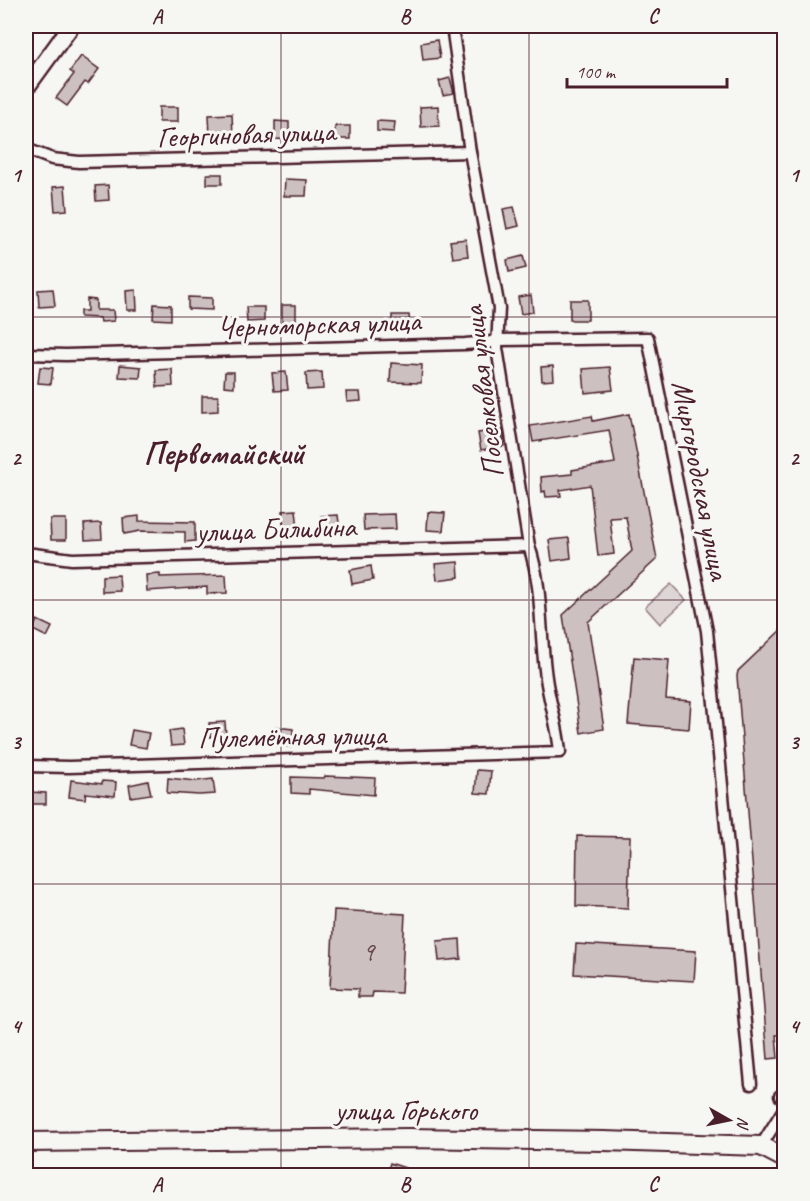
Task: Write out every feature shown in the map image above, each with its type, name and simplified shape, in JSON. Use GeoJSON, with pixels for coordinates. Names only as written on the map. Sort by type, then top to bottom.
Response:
{"type":"FeatureCollection","features":[{"type":"Feature","properties":{"kind":"main road","name":"улица Горького"},"geometry":{"type":"LineString","coordinates":[[26,1142],[409,1138],[604,1141],[761,1146],[784,1158]]}},
{"type":"Feature","properties":{"kind":"street"},"geometry":{"type":"LineString","coordinates":[[26,88],[71,26]]}},
{"type":"Feature","properties":{"kind":"street","name":"Поселковая улица"},"geometry":{"type":"LineString","coordinates":[[452,26],[470,152],[499,308],[497,340],[529,546],[536,566],[547,683],[559,731],[561,752]]}},
{"type":"Feature","properties":{"kind":"street","name":"Георгиновая улица"},"geometry":{"type":"LineString","coordinates":[[26,149],[52,159],[79,162],[470,152]]}},
{"type":"Feature","properties":{"kind":"street","name":"Черноморская улица"},"geometry":{"type":"LineString","coordinates":[[26,354],[66,355],[453,344],[497,340],[648,338]]}},
{"type":"Feature","properties":{"kind":"street","name":"Миргородская улица"},"geometry":{"type":"LineString","coordinates":[[648,338],[707,631],[751,1084]]}},
{"type":"Feature","properties":{"kind":"street","name":"улица Билибина"},"geometry":{"type":"LineString","coordinates":[[26,553],[72,559],[529,546]]}},
{"type":"Feature","properties":{"kind":"street","name":"Пулемётная улица"},"geometry":{"type":"LineString","coordinates":[[26,766],[69,767],[561,752]]}},
{"type":"Feature","properties":{"kind":"street"},"geometry":{"type":"LineString","coordinates":[[761,1146],[784,1109]]}},
{"type":"Feature","properties":{"kind":"shaded area"},"geometry":{"type":"Polygon","coordinates":[[[671,584],[686,600],[660,624],[645,607],[671,584]]]}},
{"type":"Feature","properties":{"kind":"building"},"geometry":{"type":"Polygon","coordinates":[[[437,40],[440,58],[423,60],[421,43],[437,40]]]}},
{"type":"Feature","properties":{"kind":"building"},"geometry":{"type":"Polygon","coordinates":[[[81,56],[99,69],[88,84],[85,82],[67,106],[56,98],[74,74],[70,71],[81,56]]]}},
{"type":"Feature","properties":{"kind":"building"},"geometry":{"type":"Polygon","coordinates":[[[450,78],[454,93],[443,95],[439,81],[450,78]]]}},
{"type":"Feature","properties":{"kind":"building"},"geometry":{"type":"Polygon","coordinates":[[[438,106],[439,126],[421,127],[420,107],[438,106]]]}},
{"type":"Feature","properties":{"kind":"building"},"geometry":{"type":"Polygon","coordinates":[[[159,107],[178,107],[178,122],[159,122],[159,107]]]}},
{"type":"Feature","properties":{"kind":"building"},"geometry":{"type":"Polygon","coordinates":[[[232,114],[233,136],[210,137],[209,115],[232,114]]]}},
{"type":"Feature","properties":{"kind":"building"},"geometry":{"type":"Polygon","coordinates":[[[275,121],[289,122],[289,140],[275,139],[275,121]]]}},
{"type":"Feature","properties":{"kind":"building"},"geometry":{"type":"Polygon","coordinates":[[[377,121],[395,122],[394,132],[377,131],[377,121]]]}},
{"type":"Feature","properties":{"kind":"building"},"geometry":{"type":"Polygon","coordinates":[[[335,126],[350,126],[350,139],[335,139],[335,126]]]}},
{"type":"Feature","properties":{"kind":"building"},"geometry":{"type":"Polygon","coordinates":[[[207,174],[222,174],[222,184],[207,184],[207,174]]]}},
{"type":"Feature","properties":{"kind":"building"},"geometry":{"type":"Polygon","coordinates":[[[285,179],[307,180],[306,196],[284,196],[285,179]]]}},
{"type":"Feature","properties":{"kind":"building"},"geometry":{"type":"Polygon","coordinates":[[[108,185],[109,200],[96,201],[95,186],[108,185]]]}},
{"type":"Feature","properties":{"kind":"building"},"geometry":{"type":"Polygon","coordinates":[[[65,186],[67,210],[55,211],[53,187],[65,186]]]}},
{"type":"Feature","properties":{"kind":"building"},"geometry":{"type":"Polygon","coordinates":[[[514,207],[519,226],[507,229],[503,209],[514,207]]]}},
{"type":"Feature","properties":{"kind":"building"},"geometry":{"type":"Polygon","coordinates":[[[466,239],[468,256],[453,258],[450,241],[466,239]]]}},
{"type":"Feature","properties":{"kind":"building"},"geometry":{"type":"Polygon","coordinates":[[[523,256],[526,268],[509,272],[507,260],[523,256]]]}},
{"type":"Feature","properties":{"kind":"building"},"geometry":{"type":"Polygon","coordinates":[[[53,289],[55,306],[39,307],[38,290],[53,289]]]}},
{"type":"Feature","properties":{"kind":"building"},"geometry":{"type":"Polygon","coordinates":[[[136,290],[137,310],[127,310],[126,291],[136,290]]]}},
{"type":"Feature","properties":{"kind":"building"},"geometry":{"type":"Polygon","coordinates":[[[531,295],[533,312],[521,314],[518,297],[531,295]]]}},
{"type":"Feature","properties":{"kind":"building"},"geometry":{"type":"Polygon","coordinates":[[[188,297],[212,298],[212,310],[188,309],[188,297]]]}},
{"type":"Feature","properties":{"kind":"building"},"geometry":{"type":"Polygon","coordinates":[[[87,299],[96,300],[96,310],[113,310],[114,321],[101,322],[100,318],[80,317],[80,311],[87,311],[87,299]]]}},
{"type":"Feature","properties":{"kind":"building"},"geometry":{"type":"Polygon","coordinates":[[[570,300],[588,300],[588,320],[570,320],[570,300]]]}},
{"type":"Feature","properties":{"kind":"building"},"geometry":{"type":"Polygon","coordinates":[[[154,304],[171,305],[171,320],[153,319],[154,304]]]}},
{"type":"Feature","properties":{"kind":"building"},"geometry":{"type":"Polygon","coordinates":[[[282,305],[296,305],[296,324],[282,324],[282,305]]]}},
{"type":"Feature","properties":{"kind":"building"},"geometry":{"type":"Polygon","coordinates":[[[246,307],[264,307],[264,321],[247,322],[246,307]]]}},
{"type":"Feature","properties":{"kind":"building"},"geometry":{"type":"Polygon","coordinates":[[[392,315],[409,315],[410,326],[392,327],[392,315]]]}},
{"type":"Feature","properties":{"kind":"building"},"geometry":{"type":"Polygon","coordinates":[[[391,363],[422,365],[421,383],[390,382],[391,363]]]}},
{"type":"Feature","properties":{"kind":"building"},"geometry":{"type":"Polygon","coordinates":[[[120,365],[141,367],[140,378],[119,377],[120,365]]]}},
{"type":"Feature","properties":{"kind":"building"},"geometry":{"type":"Polygon","coordinates":[[[553,366],[554,380],[542,381],[541,367],[553,366]]]}},
{"type":"Feature","properties":{"kind":"building"},"geometry":{"type":"Polygon","coordinates":[[[40,367],[53,368],[51,384],[38,383],[40,367]]]}},
{"type":"Feature","properties":{"kind":"building"},"geometry":{"type":"Polygon","coordinates":[[[610,367],[613,390],[585,393],[583,369],[610,367]]]}},
{"type":"Feature","properties":{"kind":"building"},"geometry":{"type":"Polygon","coordinates":[[[172,369],[173,386],[157,387],[156,370],[172,369]]]}},
{"type":"Feature","properties":{"kind":"building"},"geometry":{"type":"Polygon","coordinates":[[[225,372],[234,372],[234,387],[224,386],[225,372]]]}},
{"type":"Feature","properties":{"kind":"building"},"geometry":{"type":"Polygon","coordinates":[[[286,372],[288,390],[274,391],[272,373],[286,372]]]}},
{"type":"Feature","properties":{"kind":"building"},"geometry":{"type":"Polygon","coordinates":[[[322,372],[323,389],[307,390],[306,373],[322,372]]]}},
{"type":"Feature","properties":{"kind":"building"},"geometry":{"type":"Polygon","coordinates":[[[346,392],[360,392],[361,401],[347,402],[346,392]]]}},
{"type":"Feature","properties":{"kind":"building"},"geometry":{"type":"Polygon","coordinates":[[[202,396],[218,396],[218,411],[202,412],[202,396]]]}},
{"type":"Feature","properties":{"kind":"building"},"geometry":{"type":"Polygon","coordinates":[[[629,414],[657,559],[588,622],[604,729],[581,733],[563,615],[632,551],[626,517],[610,518],[614,554],[598,556],[590,485],[560,490],[561,496],[546,497],[545,491],[542,492],[541,477],[572,474],[572,470],[615,463],[609,430],[533,442],[530,426],[592,416],[593,421],[629,414]]]}},
{"type":"Feature","properties":{"kind":"building"},"geometry":{"type":"Polygon","coordinates":[[[502,430],[504,446],[481,450],[478,433],[502,430]]]}},
{"type":"Feature","properties":{"kind":"building"},"geometry":{"type":"Polygon","coordinates":[[[296,510],[298,529],[284,531],[282,511],[296,510]]]}},
{"type":"Feature","properties":{"kind":"building"},"geometry":{"type":"Polygon","coordinates":[[[428,512],[445,513],[443,531],[427,530],[428,512]]]}},
{"type":"Feature","properties":{"kind":"building"},"geometry":{"type":"Polygon","coordinates":[[[395,514],[396,529],[364,530],[363,515],[395,514]]]}},
{"type":"Feature","properties":{"kind":"building"},"geometry":{"type":"Polygon","coordinates":[[[338,515],[340,531],[323,532],[321,516],[338,515]]]}},
{"type":"Feature","properties":{"kind":"building"},"geometry":{"type":"Polygon","coordinates":[[[139,516],[139,521],[195,522],[195,541],[185,542],[185,532],[140,531],[124,534],[123,518],[139,516]]]}},
{"type":"Feature","properties":{"kind":"building"},"geometry":{"type":"Polygon","coordinates":[[[50,519],[66,519],[66,540],[51,540],[50,519]]]}},
{"type":"Feature","properties":{"kind":"building"},"geometry":{"type":"Polygon","coordinates":[[[101,523],[102,539],[85,540],[84,524],[101,523]]]}},
{"type":"Feature","properties":{"kind":"building"},"geometry":{"type":"Polygon","coordinates":[[[569,538],[571,558],[552,561],[549,540],[569,538]]]}},
{"type":"Feature","properties":{"kind":"building"},"geometry":{"type":"Polygon","coordinates":[[[458,562],[459,577],[437,580],[435,564],[458,562]]]}},
{"type":"Feature","properties":{"kind":"building"},"geometry":{"type":"Polygon","coordinates":[[[371,566],[373,580],[352,584],[350,570],[371,566]]]}},
{"type":"Feature","properties":{"kind":"building"},"geometry":{"type":"Polygon","coordinates":[[[160,574],[160,577],[226,575],[227,593],[207,594],[207,587],[147,591],[146,575],[160,574]]]}},
{"type":"Feature","properties":{"kind":"building"},"geometry":{"type":"Polygon","coordinates":[[[119,575],[120,591],[102,592],[102,576],[119,575]]]}},
{"type":"Feature","properties":{"kind":"building"},"geometry":{"type":"Polygon","coordinates":[[[37,620],[52,627],[47,637],[33,630],[37,620]]]}},
{"type":"Feature","properties":{"kind":"building"},"geometry":{"type":"Polygon","coordinates":[[[784,627],[784,708],[782,706],[784,735],[784,1035],[776,1035],[778,1058],[768,1059],[737,676],[738,671],[784,627]]]}},
{"type":"Feature","properties":{"kind":"building"},"geometry":{"type":"Polygon","coordinates":[[[634,657],[669,660],[666,699],[691,701],[689,729],[628,724],[634,657]]]}},
{"type":"Feature","properties":{"kind":"building"},"geometry":{"type":"Polygon","coordinates":[[[225,722],[226,736],[210,737],[209,723],[225,722]]]}},
{"type":"Feature","properties":{"kind":"building"},"geometry":{"type":"Polygon","coordinates":[[[276,727],[293,729],[292,747],[274,745],[276,727]]]}},
{"type":"Feature","properties":{"kind":"building"},"geometry":{"type":"Polygon","coordinates":[[[182,729],[184,745],[171,746],[169,731],[182,729]]]}},
{"type":"Feature","properties":{"kind":"building"},"geometry":{"type":"Polygon","coordinates":[[[132,730],[149,733],[146,748],[129,745],[132,730]]]}},
{"type":"Feature","properties":{"kind":"building"},"geometry":{"type":"Polygon","coordinates":[[[477,770],[491,771],[489,794],[475,793],[477,770]]]}},
{"type":"Feature","properties":{"kind":"building"},"geometry":{"type":"Polygon","coordinates":[[[325,776],[375,778],[374,795],[309,789],[309,794],[291,793],[291,777],[324,778],[325,776]]]}},
{"type":"Feature","properties":{"kind":"building"},"geometry":{"type":"Polygon","coordinates":[[[168,778],[196,781],[213,779],[215,794],[167,793],[168,778]]]}},
{"type":"Feature","properties":{"kind":"building"},"geometry":{"type":"Polygon","coordinates":[[[71,780],[102,784],[102,781],[116,782],[115,796],[86,793],[85,799],[69,797],[71,780]]]}},
{"type":"Feature","properties":{"kind":"building"},"geometry":{"type":"Polygon","coordinates":[[[148,781],[151,794],[131,797],[129,785],[148,781]]]}},
{"type":"Feature","properties":{"kind":"building"},"geometry":{"type":"Polygon","coordinates":[[[29,792],[46,793],[46,804],[28,804],[29,792]]]}},
{"type":"Feature","properties":{"kind":"building"},"geometry":{"type":"Polygon","coordinates":[[[577,836],[630,837],[628,908],[576,906],[577,836]]]}},
{"type":"Feature","properties":{"kind":"building"},"geometry":{"type":"Polygon","coordinates":[[[334,910],[405,914],[401,993],[373,992],[372,997],[358,997],[358,989],[330,988],[334,910]]]}},
{"type":"Feature","properties":{"kind":"building"},"geometry":{"type":"Polygon","coordinates":[[[460,939],[461,959],[439,961],[437,941],[460,939]]]}},
{"type":"Feature","properties":{"kind":"building"},"geometry":{"type":"Polygon","coordinates":[[[576,944],[696,951],[694,981],[574,974],[576,944]]]}},
{"type":"Feature","properties":{"kind":"building"},"geometry":{"type":"Polygon","coordinates":[[[390,1163],[424,1174],[424,1176],[386,1176],[390,1163]]]}},
{"type":"Feature","properties":{"kind":"district","name":"Первомайский"},"geometry":{"type":"Point","coordinates":[224,453]}}]}
